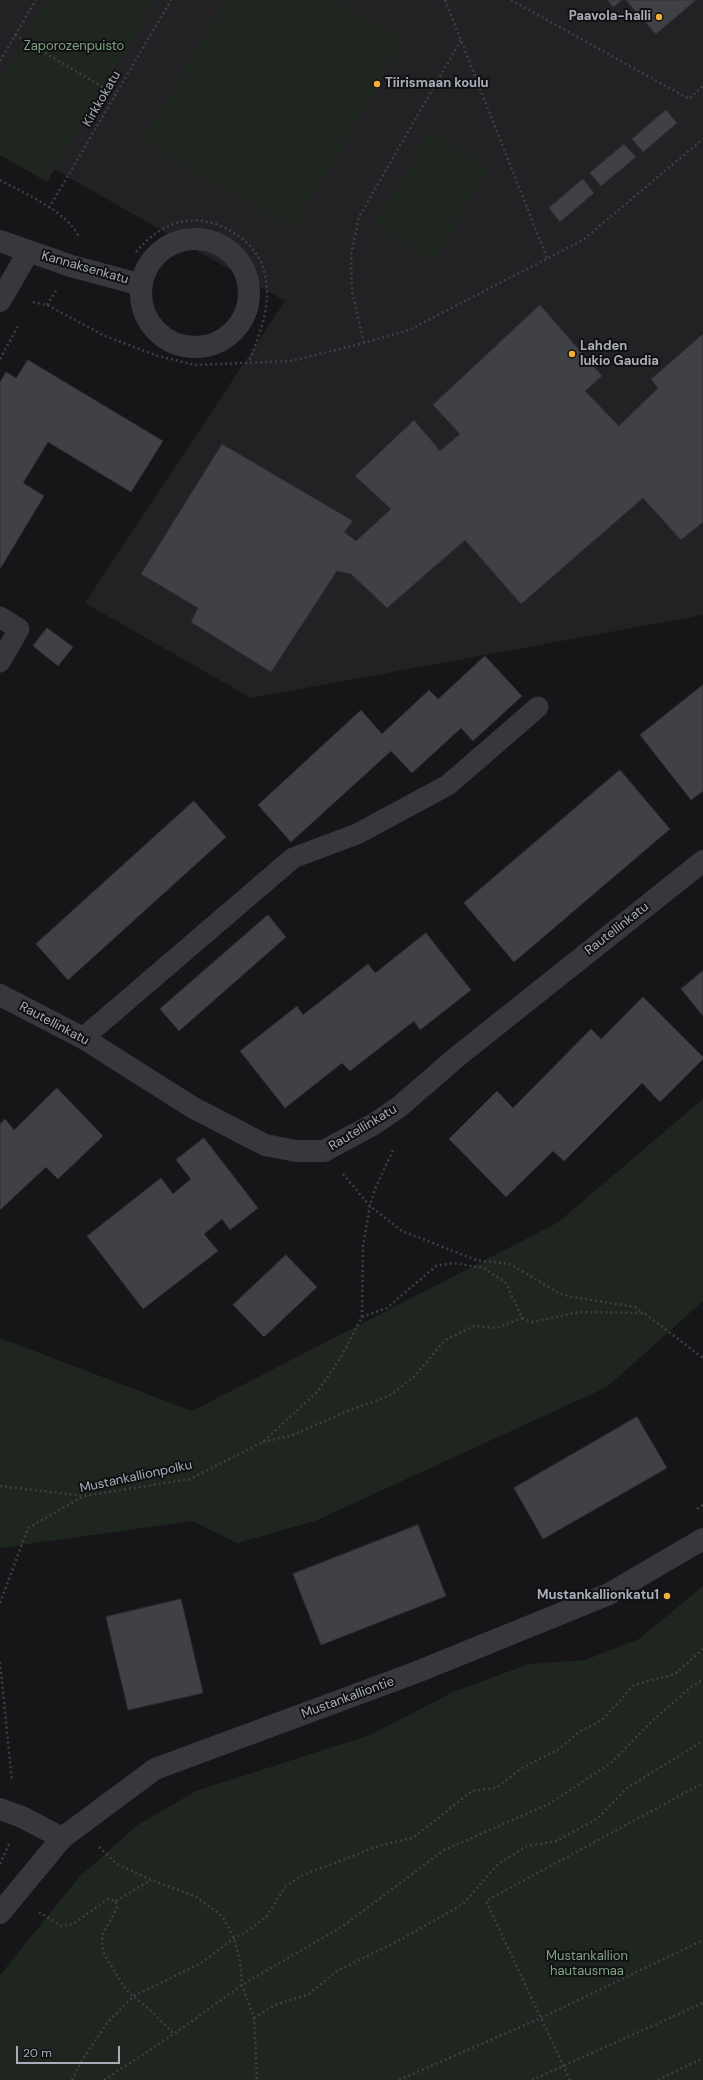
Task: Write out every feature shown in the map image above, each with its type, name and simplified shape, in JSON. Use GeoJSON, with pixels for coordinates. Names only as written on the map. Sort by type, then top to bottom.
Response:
{"type":"FeatureCollection","features":[{"type":"Feature","properties":{"kind":"street","name":"Kannaksenkatu"},"geometry":{"type":"LineString","coordinates":[[0,227],[29,251]]}},
{"type":"Feature","properties":{"kind":"street","name":"Kannaksenkatu"},"geometry":{"type":"LineString","coordinates":[[187,239],[204,239],[226,248],[235,255],[244,270],[249,286],[248,303],[242,321],[229,335],[213,344],[194,347],[176,344],[160,334],[148,320],[142,302],[142,285],[147,268],[157,254],[171,244],[187,239]]}},
{"type":"Feature","properties":{"kind":"street","name":"Kannaksenkatu"},"geometry":{"type":"LineString","coordinates":[[0,241],[71,266],[142,285]]}},
{"type":"Feature","properties":{"kind":"street"},"geometry":{"type":"LineString","coordinates":[[0,301],[29,251]]}},
{"type":"Feature","properties":{"kind":"street","name":"Rautellinkatu"},"geometry":{"type":"LineString","coordinates":[[0,996],[83,1038],[192,1107],[265,1145],[296,1151],[324,1151],[374,1124],[399,1107],[458,1056],[703,861]]}},
{"type":"Feature","properties":{"kind":"street","name":"Mustankalliontie"},"geometry":{"type":"LineString","coordinates":[[0,1913],[62,1838],[155,1769],[417,1672],[609,1594],[703,1539]]}},
{"type":"Feature","properties":{"kind":"street"},"geometry":{"type":"LineString","coordinates":[[0,1809],[22,1817],[62,1838]]}},
{"type":"Feature","properties":{"kind":"lane"},"geometry":{"type":"LineString","coordinates":[[0,617],[19,629],[0,662]]}},
{"type":"Feature","properties":{"kind":"lane"},"geometry":{"type":"LineString","coordinates":[[83,1038],[293,858],[357,834],[448,785],[538,707]]}},
{"type":"Feature","properties":{"kind":"path"},"geometry":{"type":"LineString","coordinates":[[0,61],[36,0]]}},
{"type":"Feature","properties":{"kind":"path","name":"Kirkkokatu"},"geometry":{"type":"LineString","coordinates":[[0,180],[49,208],[171,0]]}},
{"type":"Feature","properties":{"kind":"path"},"geometry":{"type":"LineString","coordinates":[[445,0],[547,258]]}},
{"type":"Feature","properties":{"kind":"path"},"geometry":{"type":"LineString","coordinates":[[512,0],[689,99],[703,86]]}},
{"type":"Feature","properties":{"kind":"path"},"geometry":{"type":"LineString","coordinates":[[15,35],[116,95]]}},
{"type":"Feature","properties":{"kind":"path"},"geometry":{"type":"LineString","coordinates":[[364,343],[352,291],[351,255],[359,217],[461,40]]}},
{"type":"Feature","properties":{"kind":"path"},"geometry":{"type":"LineString","coordinates":[[47,306],[105,336],[158,356],[195,365],[291,361],[364,343],[409,330],[583,240],[703,139]]}},
{"type":"Feature","properties":{"kind":"path"},"geometry":{"type":"LineString","coordinates":[[135,254],[161,229],[176,222],[199,220],[218,224],[224,226],[244,239],[258,255],[264,271],[267,290],[265,312],[249,362]]}},
{"type":"Feature","properties":{"kind":"path"},"geometry":{"type":"LineString","coordinates":[[0,359],[20,321]]}},
{"type":"Feature","properties":{"kind":"path","name":"Mustankallionpolku"},"geometry":{"type":"LineString","coordinates":[[0,1603],[28,1528],[84,1496],[190,1479],[263,1442],[318,1391],[341,1357],[362,1317],[363,1245],[370,1206],[375,1189],[401,1134],[399,1107]]}},
{"type":"Feature","properties":{"kind":"path"},"geometry":{"type":"LineString","coordinates":[[340,1170],[370,1206],[402,1231],[476,1260],[510,1264],[562,1294],[635,1307],[703,1358]]}},
{"type":"Feature","properties":{"kind":"path"},"geometry":{"type":"LineString","coordinates":[[362,1317],[387,1308],[436,1266],[453,1263],[484,1268],[506,1283],[522,1318]]}},
{"type":"Feature","properties":{"kind":"path"},"geometry":{"type":"LineString","coordinates":[[263,1442],[294,1434],[347,1411],[389,1396],[414,1377],[445,1340],[474,1326],[497,1328],[522,1318],[533,1322],[580,1312],[644,1314]]}},
{"type":"Feature","properties":{"kind":"path"},"geometry":{"type":"LineString","coordinates":[[0,1486],[84,1496]]}},
{"type":"Feature","properties":{"kind":"path"},"geometry":{"type":"LineString","coordinates":[[72,2080],[81,2062],[107,2022],[134,1996],[201,1963],[234,1938],[266,1917],[286,1886],[301,1876],[381,1845],[413,1838],[472,1791],[496,1788],[522,1768],[559,1749],[579,1732],[602,1720],[634,1686],[675,1674],[703,1649]]}},
{"type":"Feature","properties":{"kind":"path"},"geometry":{"type":"LineString","coordinates":[[0,1662],[13,1788]]}},
{"type":"Feature","properties":{"kind":"path"},"geometry":{"type":"LineString","coordinates":[[104,2080],[174,2034],[242,1985],[343,1926],[444,1850],[549,1804],[611,1763],[658,1715],[692,1686],[703,1680]]}},
{"type":"Feature","properties":{"kind":"path"},"geometry":{"type":"LineString","coordinates":[[254,2018],[275,2005],[309,1994],[337,1971],[402,1939],[463,1904],[498,1864],[527,1846],[558,1841],[598,1818],[627,1788],[703,1742]]}},
{"type":"Feature","properties":{"kind":"path"},"geometry":{"type":"LineString","coordinates":[[570,2080],[486,1901],[703,1783]]}},
{"type":"Feature","properties":{"kind":"path"},"geometry":{"type":"LineString","coordinates":[[85,1821],[100,1849],[117,1864],[151,1880],[195,1896],[222,1916],[234,1938],[240,1961],[242,1985],[254,2018],[257,2080]]}},
{"type":"Feature","properties":{"kind":"path"},"geometry":{"type":"LineString","coordinates":[[15,1894],[62,1926],[73,1924],[108,1899],[116,1901],[151,1880]]}},
{"type":"Feature","properties":{"kind":"path"},"geometry":{"type":"LineString","coordinates":[[116,1901],[117,1908],[102,1936],[104,1952],[126,1990],[174,2034]]}},
{"type":"Feature","properties":{"kind":"path"},"geometry":{"type":"LineString","coordinates":[[399,2080],[541,2018],[703,1940]]}},
{"type":"Feature","properties":{"kind":"path"},"geometry":{"type":"LineString","coordinates":[[532,2080],[703,2003]]}},
{"type":"Feature","properties":{"kind":"path"},"geometry":{"type":"LineString","coordinates":[[658,2080],[703,2058]]}},
{"type":"Feature","properties":{"kind":"shaded area"},"geometry":{"type":"Polygon","coordinates":[[[0,0],[703,0],[703,615],[251,698],[85,603],[285,301],[0,138],[0,0]]]}},
{"type":"Feature","properties":{"kind":"green space","name":"Zaporozenpuisto"},"geometry":{"type":"Polygon","coordinates":[[[47,0],[156,0],[47,182],[0,155],[0,82],[47,0]]]}},
{"type":"Feature","properties":{"kind":"green space"},"geometry":{"type":"Polygon","coordinates":[[[225,0],[335,0],[405,41],[294,229],[142,141],[225,0]]]}},
{"type":"Feature","properties":{"kind":"green space"},"geometry":{"type":"Polygon","coordinates":[[[430,131],[490,167],[434,261],[374,225],[430,131]]]}},
{"type":"Feature","properties":{"kind":"green space"},"geometry":{"type":"Polygon","coordinates":[[[703,1099],[703,1301],[607,1387],[315,1521],[237,1543],[192,1521],[0,1548],[0,1338],[192,1411],[557,1223],[703,1099]]]}},
{"type":"Feature","properties":{"kind":"green space","name":"Mustankallion hautausmaa"},"geometry":{"type":"Polygon","coordinates":[[[703,1586],[703,2080],[0,2080],[0,1975],[80,1876],[138,1825],[196,1791],[370,1735],[453,1692],[529,1664],[585,1660],[639,1639],[703,1586]]]}},
{"type":"Feature","properties":{"kind":"building","name":"Paavola-halli"},"geometry":{"type":"Polygon","coordinates":[[[607,0],[622,0],[614,7],[607,0]]]}},
{"type":"Feature","properties":{"kind":"building","name":"Paavola-halli"},"geometry":{"type":"Polygon","coordinates":[[[626,0],[696,0],[656,34],[626,0]]]}},
{"type":"Feature","properties":{"kind":"building"},"geometry":{"type":"Polygon","coordinates":[[[666,110],[677,123],[643,152],[632,139],[666,110]]]}},
{"type":"Feature","properties":{"kind":"building"},"geometry":{"type":"Polygon","coordinates":[[[624,144],[636,157],[601,186],[590,173],[624,144]]]}},
{"type":"Feature","properties":{"kind":"building"},"geometry":{"type":"Polygon","coordinates":[[[583,179],[594,193],[560,222],[549,208],[583,179]]]}},
{"type":"Feature","properties":{"kind":"building"},"geometry":{"type":"Polygon","coordinates":[[[540,305],[602,376],[585,391],[619,426],[658,388],[651,379],[703,334],[703,522],[681,540],[643,498],[521,604],[465,540],[387,608],[351,574],[337,571],[271,672],[191,622],[198,608],[141,574],[222,444],[353,521],[344,532],[356,541],[391,509],[355,476],[414,420],[440,451],[460,434],[433,405],[540,305]]]}},
{"type":"Feature","properties":{"kind":"building"},"geometry":{"type":"Polygon","coordinates":[[[28,360],[163,441],[131,492],[48,442],[23,483],[44,496],[0,569],[0,382],[6,372],[16,378],[28,360]]]}},
{"type":"Feature","properties":{"kind":"building"},"geometry":{"type":"Polygon","coordinates":[[[47,628],[73,647],[58,666],[33,646],[47,628]]]}},
{"type":"Feature","properties":{"kind":"building"},"geometry":{"type":"Polygon","coordinates":[[[485,656],[522,696],[473,741],[461,728],[412,773],[391,751],[291,842],[258,805],[361,710],[382,734],[429,690],[438,699],[485,656]]]}},
{"type":"Feature","properties":{"kind":"building"},"geometry":{"type":"Polygon","coordinates":[[[703,685],[703,791],[691,800],[640,735],[703,685]]]}},
{"type":"Feature","properties":{"kind":"building"},"geometry":{"type":"Polygon","coordinates":[[[620,770],[670,829],[514,962],[464,903],[620,770]]]}},
{"type":"Feature","properties":{"kind":"building"},"geometry":{"type":"Polygon","coordinates":[[[194,801],[226,837],[68,980],[36,944],[194,801]]]}},
{"type":"Feature","properties":{"kind":"building"},"geometry":{"type":"Polygon","coordinates":[[[268,915],[286,937],[179,1031],[160,1009],[268,915]]]}},
{"type":"Feature","properties":{"kind":"building"},"geometry":{"type":"Polygon","coordinates":[[[426,933],[471,990],[420,1030],[414,1021],[350,1071],[342,1063],[285,1108],[240,1051],[297,1006],[303,1015],[368,964],[375,973],[426,933]]]}},
{"type":"Feature","properties":{"kind":"building"},"geometry":{"type":"Polygon","coordinates":[[[703,971],[703,1016],[681,989],[703,971]]]}},
{"type":"Feature","properties":{"kind":"building"},"geometry":{"type":"Polygon","coordinates":[[[643,997],[703,1057],[703,1059],[660,1102],[642,1083],[564,1161],[553,1151],[506,1197],[449,1139],[497,1091],[513,1108],[591,1029],[601,1039],[643,997]]]}},
{"type":"Feature","properties":{"kind":"building"},"geometry":{"type":"Polygon","coordinates":[[[57,1088],[103,1136],[58,1179],[46,1167],[0,1210],[0,1124],[5,1119],[14,1130],[57,1088]]]}},
{"type":"Feature","properties":{"kind":"building"},"geometry":{"type":"Polygon","coordinates":[[[204,1138],[258,1208],[230,1230],[222,1219],[204,1234],[218,1251],[143,1309],[87,1236],[161,1178],[173,1194],[191,1179],[176,1160],[204,1138]]]}},
{"type":"Feature","properties":{"kind":"building"},"geometry":{"type":"Polygon","coordinates":[[[286,1255],[317,1287],[264,1337],[233,1305],[286,1255]]]}},
{"type":"Feature","properties":{"kind":"building"},"geometry":{"type":"Polygon","coordinates":[[[637,1417],[667,1468],[543,1539],[514,1488],[637,1417]]]}},
{"type":"Feature","properties":{"kind":"building"},"geometry":{"type":"Polygon","coordinates":[[[418,1525],[446,1596],[321,1645],[293,1574],[418,1525]]]}},
{"type":"Feature","properties":{"kind":"building"},"geometry":{"type":"Polygon","coordinates":[[[181,1599],[203,1693],[128,1710],[106,1617],[181,1599]]]}},
{"type":"Feature","properties":{"kind":"place","name":"Paavola-halli"},"geometry":{"type":"Point","coordinates":[659,17]}},
{"type":"Feature","properties":{"kind":"place","name":"Tiirismaan koulu"},"geometry":{"type":"Point","coordinates":[377,84]}},
{"type":"Feature","properties":{"kind":"place","name":"Lahden lukio Gaudia"},"geometry":{"type":"Point","coordinates":[572,354]}},
{"type":"Feature","properties":{"kind":"place","name":"Mustankallionkatu1"},"geometry":{"type":"Point","coordinates":[667,1596]}}]}
